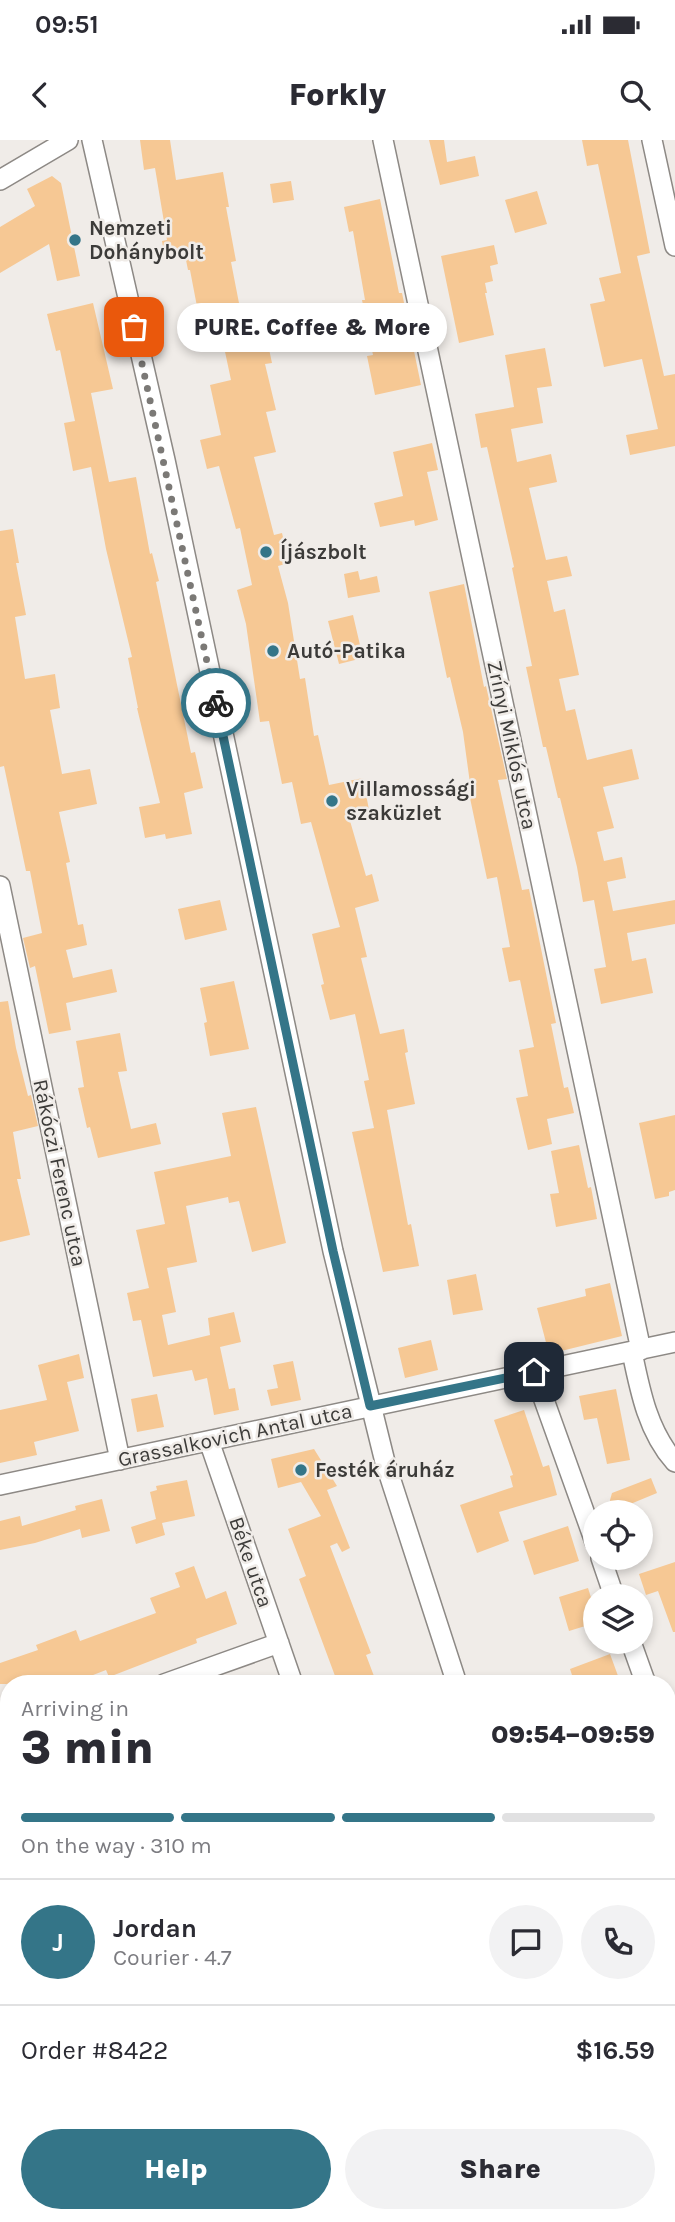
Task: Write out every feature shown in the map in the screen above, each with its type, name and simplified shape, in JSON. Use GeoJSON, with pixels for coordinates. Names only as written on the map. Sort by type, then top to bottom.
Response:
{"type":"FeatureCollection","features":[{"type":"Feature","properties":{"kind":"street"},"geometry":{"type":"LineString","coordinates":[[0,180],[68,140]]}},
{"type":"Feature","properties":{"kind":"street"},"geometry":{"type":"LineString","coordinates":[[92,140],[167,474],[333,1251],[384,1462],[454,1675]]}},
{"type":"Feature","properties":{"kind":"street","name":"Zrínyi Miklós utca"},"geometry":{"type":"LineString","coordinates":[[383,140],[651,1426],[663,1449],[675,1462]]}},
{"type":"Feature","properties":{"kind":"street"},"geometry":{"type":"LineString","coordinates":[[652,140],[675,246]]}},
{"type":"Feature","properties":{"kind":"street","name":"Rákóczi Ferenc utca"},"geometry":{"type":"LineString","coordinates":[[0,886],[120,1460]]}},
{"type":"Feature","properties":{"kind":"street","name":"Grassalkovich Antal utca"},"geometry":{"type":"LineString","coordinates":[[0,1485],[675,1342]]}},
{"type":"Feature","properties":{"kind":"street"},"geometry":{"type":"LineString","coordinates":[[534,1372],[583,1509]]}},
{"type":"Feature","properties":{"kind":"street","name":"Béke utca"},"geometry":{"type":"LineString","coordinates":[[209,1441],[290,1675]]}},
{"type":"Feature","properties":{"kind":"street"},"geometry":{"type":"LineString","coordinates":[[189,1675],[278,1643]]}},
{"type":"Feature","properties":{"kind":"street"},"geometry":{"type":"LineString","coordinates":[[635,1654],[643,1675]]}},
{"type":"Feature","properties":{"kind":"building"},"geometry":{"type":"Polygon","coordinates":[[[140,140],[170,140],[176,180],[223,172],[236,261],[231,262],[245,334],[265,330],[272,363],[265,364],[276,410],[266,412],[276,452],[254,457],[274,535],[282,533],[289,563],[278,566],[288,603],[300,679],[305,678],[314,736],[318,735],[329,785],[363,778],[369,810],[348,814],[366,876],[372,874],[379,901],[355,908],[367,957],[361,958],[380,1034],[404,1029],[408,1052],[405,1053],[415,1104],[387,1110],[408,1225],[411,1224],[419,1266],[383,1272],[352,1132],[374,1128],[364,1081],[369,1080],[355,1014],[330,1020],[312,934],[340,927],[311,822],[301,824],[292,782],[282,784],[269,721],[260,722],[246,624],[237,590],[252,585],[240,528],[236,529],[219,466],[207,469],[200,440],[221,435],[210,385],[231,380],[217,314],[199,317],[185,255],[165,259],[162,241],[167,240],[155,168],[144,170],[140,140]]]}},
{"type":"Feature","properties":{"kind":"building"},"geometry":{"type":"Polygon","coordinates":[[[429,140],[444,140],[447,162],[475,156],[479,176],[440,185],[429,140]]]}},
{"type":"Feature","properties":{"kind":"building"},"geometry":{"type":"Polygon","coordinates":[[[582,140],[628,140],[650,253],[637,256],[664,376],[675,374],[675,446],[630,455],[626,435],[658,429],[642,359],[604,367],[590,304],[605,301],[599,278],[621,273],[598,164],[587,166],[582,140]]]}},
{"type":"Feature","properties":{"kind":"building"},"geometry":{"type":"Polygon","coordinates":[[[52,176],[61,183],[80,276],[57,281],[49,244],[0,273],[0,227],[35,206],[27,189],[52,176]]]}},
{"type":"Feature","properties":{"kind":"building"},"geometry":{"type":"Polygon","coordinates":[[[291,181],[294,200],[273,203],[270,184],[291,181]]]}},
{"type":"Feature","properties":{"kind":"building"},"geometry":{"type":"Polygon","coordinates":[[[537,191],[547,224],[515,233],[505,200],[537,191]]]}},
{"type":"Feature","properties":{"kind":"building"},"geometry":{"type":"Polygon","coordinates":[[[380,199],[421,385],[375,395],[367,356],[373,355],[362,300],[365,300],[353,231],[349,232],[344,207],[380,199]]]}},
{"type":"Feature","properties":{"kind":"building"},"geometry":{"type":"Polygon","coordinates":[[[494,245],[498,264],[490,266],[493,281],[485,283],[485,293],[494,335],[459,343],[441,256],[494,245]]]}},
{"type":"Feature","properties":{"kind":"building"},"geometry":{"type":"Polygon","coordinates":[[[93,303],[113,389],[91,393],[109,482],[136,477],[150,554],[152,553],[159,581],[156,582],[191,753],[195,752],[203,788],[184,793],[192,834],[166,839],[165,834],[145,838],[139,807],[160,803],[137,708],[128,658],[132,657],[106,549],[91,467],[73,471],[64,423],[75,421],[60,350],[56,351],[47,314],[93,303]]]}},
{"type":"Feature","properties":{"kind":"building"},"geometry":{"type":"Polygon","coordinates":[[[545,348],[552,386],[537,388],[543,423],[511,429],[517,462],[551,454],[557,482],[529,488],[546,560],[567,556],[572,576],[547,581],[554,612],[565,609],[579,675],[559,679],[566,711],[575,709],[587,760],[632,749],[639,779],[603,787],[614,828],[597,832],[604,861],[622,857],[626,878],[607,882],[613,911],[675,900],[675,924],[627,933],[632,961],[646,958],[653,993],[601,1004],[594,969],[606,967],[594,900],[583,902],[560,798],[546,747],[543,747],[526,667],[532,666],[512,568],[514,567],[487,447],[481,448],[475,414],[514,407],[505,355],[545,348]]]}},
{"type":"Feature","properties":{"kind":"building"},"geometry":{"type":"Polygon","coordinates":[[[432,443],[438,470],[427,472],[438,520],[415,526],[414,520],[380,527],[374,503],[403,496],[393,452],[432,443]]]}},
{"type":"Feature","properties":{"kind":"building"},"geometry":{"type":"Polygon","coordinates":[[[13,529],[19,563],[16,563],[26,615],[15,617],[25,679],[55,674],[60,708],[50,710],[62,774],[90,769],[97,804],[59,812],[70,862],[66,863],[78,925],[83,924],[87,945],[66,950],[73,978],[112,969],[117,992],[66,1003],[71,1030],[49,1034],[35,966],[30,968],[23,938],[42,933],[4,766],[0,767],[0,531],[13,529]]]}},
{"type":"Feature","properties":{"kind":"building"},"geometry":{"type":"Polygon","coordinates":[[[358,571],[360,580],[377,576],[380,592],[348,598],[344,574],[358,571]]]}},
{"type":"Feature","properties":{"kind":"building"},"geometry":{"type":"Polygon","coordinates":[[[464,584],[484,687],[486,686],[507,779],[498,780],[522,890],[529,889],[556,1023],[551,1024],[564,1088],[568,1087],[574,1113],[547,1119],[552,1144],[528,1150],[516,1098],[528,1096],[519,1050],[534,1047],[520,980],[509,982],[502,948],[510,947],[497,877],[487,879],[470,798],[463,732],[450,677],[447,678],[429,592],[464,584]]]}},
{"type":"Feature","properties":{"kind":"building"},"geometry":{"type":"Polygon","coordinates":[[[353,615],[363,658],[339,664],[328,621],[353,615]]]}},
{"type":"Feature","properties":{"kind":"building"},"geometry":{"type":"Polygon","coordinates":[[[220,900],[227,930],[185,940],[178,909],[220,900]]]}},
{"type":"Feature","properties":{"kind":"building"},"geometry":{"type":"Polygon","coordinates":[[[234,981],[249,1049],[210,1056],[200,988],[234,981]]]}},
{"type":"Feature","properties":{"kind":"building"},"geometry":{"type":"Polygon","coordinates":[[[8,1001],[16,1048],[38,1126],[13,1132],[21,1179],[17,1179],[30,1235],[0,1242],[0,1002],[8,1001]]]}},
{"type":"Feature","properties":{"kind":"building"},"geometry":{"type":"Polygon","coordinates":[[[120,1033],[127,1071],[118,1072],[131,1129],[156,1123],[161,1144],[98,1158],[90,1127],[87,1128],[78,1088],[84,1087],[76,1041],[120,1033]]]}},
{"type":"Feature","properties":{"kind":"building"},"geometry":{"type":"Polygon","coordinates":[[[256,1107],[286,1243],[252,1252],[239,1201],[229,1203],[228,1197],[186,1206],[197,1262],[167,1268],[176,1312],[162,1315],[168,1345],[210,1335],[208,1318],[234,1312],[241,1342],[220,1347],[229,1389],[235,1388],[239,1410],[214,1415],[207,1378],[195,1381],[192,1370],[153,1377],[141,1320],[133,1321],[127,1293],[149,1288],[136,1230],[165,1224],[154,1172],[231,1156],[222,1113],[256,1107]]]}},
{"type":"Feature","properties":{"kind":"building"},"geometry":{"type":"Polygon","coordinates":[[[675,1115],[675,1190],[669,1192],[669,1196],[655,1199],[639,1123],[675,1115]]]}},
{"type":"Feature","properties":{"kind":"building"},"geometry":{"type":"Polygon","coordinates":[[[579,1145],[597,1219],[556,1227],[550,1194],[559,1193],[551,1151],[579,1145]]]}},
{"type":"Feature","properties":{"kind":"building"},"geometry":{"type":"Polygon","coordinates":[[[476,1274],[483,1310],[453,1315],[447,1280],[476,1274]]]}},
{"type":"Feature","properties":{"kind":"building"},"geometry":{"type":"Polygon","coordinates":[[[610,1283],[622,1336],[549,1354],[537,1308],[586,1296],[585,1289],[610,1283]]]}},
{"type":"Feature","properties":{"kind":"building"},"geometry":{"type":"Polygon","coordinates":[[[431,1340],[438,1370],[405,1378],[398,1348],[431,1340]]]}},
{"type":"Feature","properties":{"kind":"building"},"geometry":{"type":"Polygon","coordinates":[[[79,1354],[84,1378],[67,1382],[79,1431],[34,1442],[37,1455],[0,1463],[0,1410],[47,1400],[38,1365],[79,1354]]]}},
{"type":"Feature","properties":{"kind":"building"},"geometry":{"type":"Polygon","coordinates":[[[293,1361],[301,1400],[271,1406],[267,1390],[278,1388],[273,1365],[293,1361]]]}},
{"type":"Feature","properties":{"kind":"building"},"geometry":{"type":"Polygon","coordinates":[[[616,1389],[630,1460],[607,1464],[597,1418],[584,1420],[579,1396],[616,1389]]]}},
{"type":"Feature","properties":{"kind":"building"},"geometry":{"type":"Polygon","coordinates":[[[157,1394],[164,1427],[137,1432],[131,1399],[157,1394]]]}},
{"type":"Feature","properties":{"kind":"building"},"geometry":{"type":"Polygon","coordinates":[[[524,1410],[543,1467],[549,1465],[557,1495],[499,1512],[509,1541],[477,1553],[460,1505],[513,1487],[510,1476],[513,1475],[494,1420],[524,1410]]]}},
{"type":"Feature","properties":{"kind":"building"},"geometry":{"type":"Polygon","coordinates":[[[314,1449],[337,1486],[327,1490],[350,1548],[342,1552],[337,1543],[330,1546],[371,1653],[366,1655],[374,1675],[335,1675],[299,1579],[306,1576],[288,1529],[321,1516],[301,1482],[278,1488],[271,1459],[314,1449]]]}},
{"type":"Feature","properties":{"kind":"building"},"geometry":{"type":"Polygon","coordinates":[[[651,1478],[657,1493],[640,1500],[610,1500],[612,1493],[651,1478]]]}},
{"type":"Feature","properties":{"kind":"building"},"geometry":{"type":"Polygon","coordinates":[[[187,1480],[195,1516],[162,1523],[165,1535],[136,1544],[131,1527],[156,1519],[150,1492],[157,1490],[156,1486],[187,1480]]]}},
{"type":"Feature","properties":{"kind":"building"},"geometry":{"type":"Polygon","coordinates":[[[102,1499],[110,1531],[82,1538],[80,1529],[35,1543],[0,1550],[0,1521],[20,1516],[22,1526],[76,1510],[75,1506],[102,1499]]]}},
{"type":"Feature","properties":{"kind":"building"},"geometry":{"type":"Polygon","coordinates":[[[568,1526],[579,1561],[534,1575],[523,1541],[568,1526]]]}},
{"type":"Feature","properties":{"kind":"building"},"geometry":{"type":"Polygon","coordinates":[[[675,1562],[675,1632],[658,1591],[653,1593],[653,1584],[642,1584],[639,1574],[675,1562]]]}},
{"type":"Feature","properties":{"kind":"building"},"geometry":{"type":"Polygon","coordinates":[[[194,1566],[206,1599],[226,1591],[237,1624],[196,1639],[197,1643],[114,1675],[108,1675],[106,1670],[93,1675],[0,1675],[0,1663],[38,1650],[36,1645],[76,1630],[80,1641],[156,1613],[150,1598],[180,1587],[175,1573],[194,1566]]]}},
{"type":"Feature","properties":{"kind":"building"},"geometry":{"type":"Polygon","coordinates":[[[583,1590],[583,1627],[569,1631],[559,1597],[583,1590]]]}},
{"type":"Feature","properties":{"kind":"building"},"geometry":{"type":"Polygon","coordinates":[[[610,1654],[618,1675],[572,1675],[570,1669],[610,1654]]]}},
{"type":"Feature","properties":{"kind":"way so far"},"geometry":{"type":"LineString","coordinates":[[134,327],[216,703]]}},
{"type":"Feature","properties":{"kind":"place","name":"Nemzeti Dohánybolt"},"geometry":{"type":"Point","coordinates":[75,240]}},
{"type":"Feature","properties":{"kind":"place","name":"PURE. Coffee & More"},"geometry":{"type":"Point","coordinates":[134,327]}},
{"type":"Feature","properties":{"kind":"place","name":"Íjászbolt"},"geometry":{"type":"Point","coordinates":[266,552]}},
{"type":"Feature","properties":{"kind":"place","name":"Autó-Patika"},"geometry":{"type":"Point","coordinates":[273,651]}},
{"type":"Feature","properties":{"kind":"place","name":"Villamossági szaküzlet"},"geometry":{"type":"Point","coordinates":[332,801]}},
{"type":"Feature","properties":{"kind":"place","name":"Festék áruház"},"geometry":{"type":"Point","coordinates":[301,1470]}},
{"type":"Feature","properties":{"kind":"route"},"geometry":{"type":"LineString","coordinates":[[216,703],[333,1251],[370,1406],[534,1372]]}}]}
